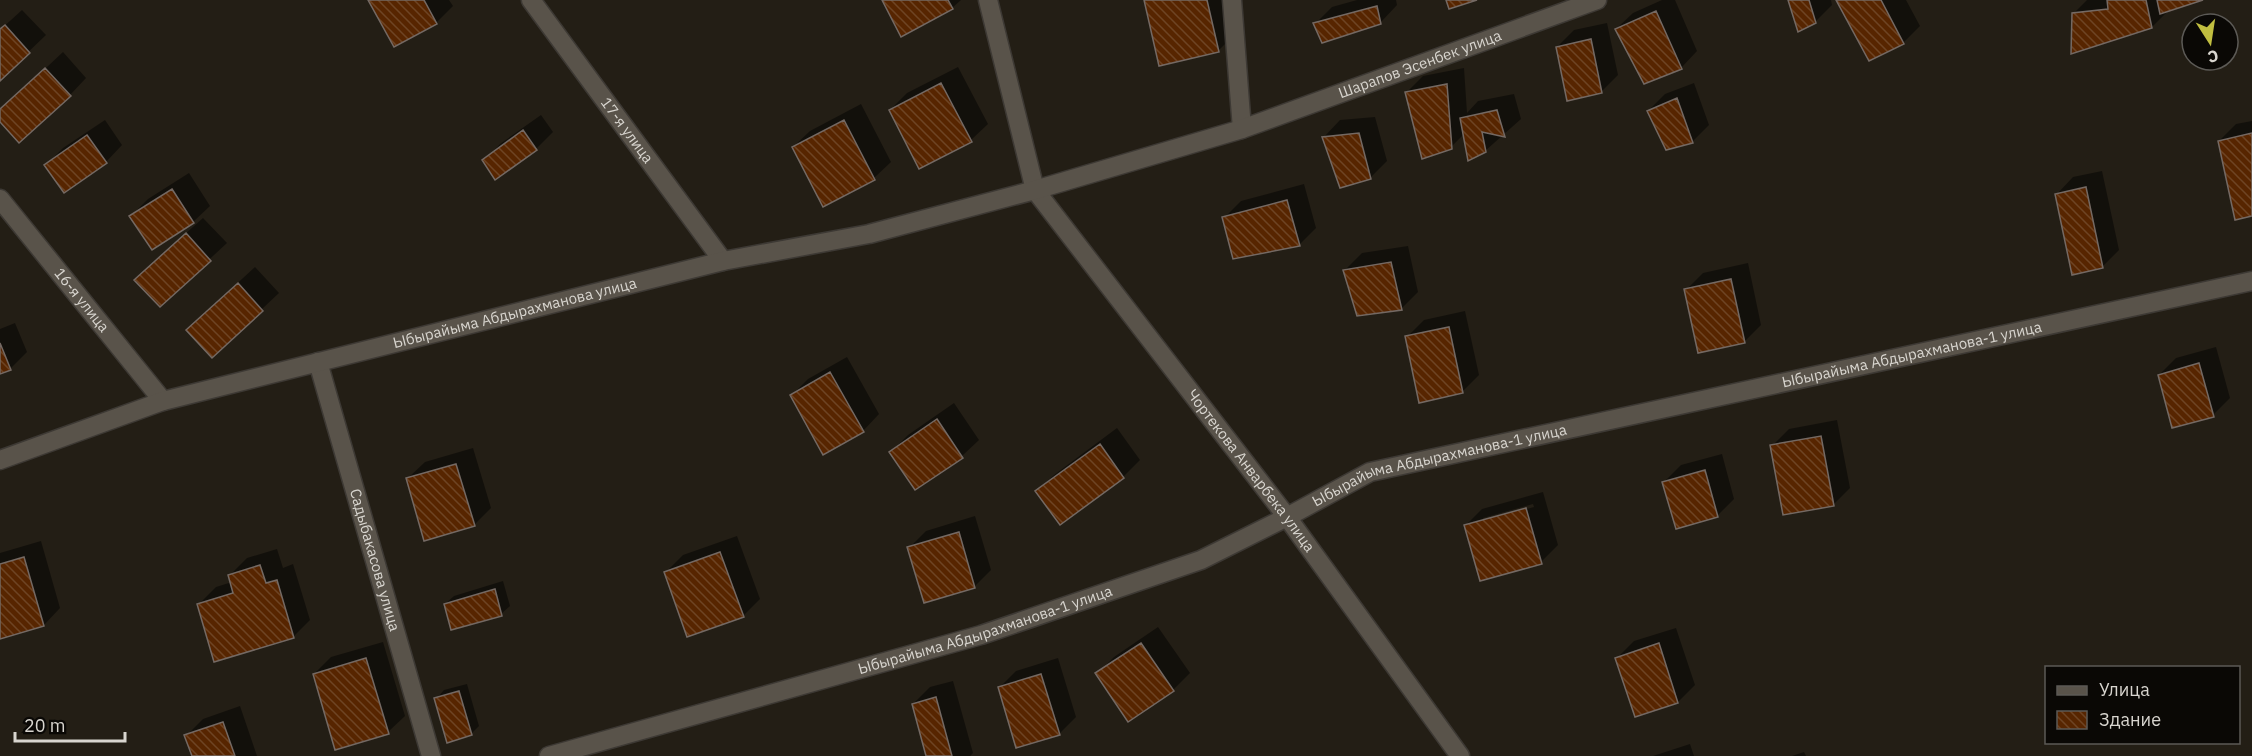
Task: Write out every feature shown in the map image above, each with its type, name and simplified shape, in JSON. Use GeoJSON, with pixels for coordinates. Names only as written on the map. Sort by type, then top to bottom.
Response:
{"type":"FeatureCollection","features":[{"type":"Feature","properties":{"kind":"street","name":"17-я улица"},"geometry":{"type":"LineString","coordinates":[[531,0],[723,261]]}},
{"type":"Feature","properties":{"kind":"street"},"geometry":{"type":"LineString","coordinates":[[988,0],[1035,190]]}},
{"type":"Feature","properties":{"kind":"street"},"geometry":{"type":"LineString","coordinates":[[1232,0],[1242,129]]}},
{"type":"Feature","properties":{"kind":"street","name":"Шарапов Эсенбек улица"},"geometry":{"type":"LineString","coordinates":[[1035,190],[1242,129],[1596,0]]}},
{"type":"Feature","properties":{"kind":"street","name":"Ыбырайыма Абдырахманова улица"},"geometry":{"type":"LineString","coordinates":[[0,460],[163,402],[723,261],[869,234],[1035,190]]}},
{"type":"Feature","properties":{"kind":"street","name":"Чортекова Анварбека улица"},"geometry":{"type":"LineString","coordinates":[[1035,190],[1287,517],[1460,756]]}},
{"type":"Feature","properties":{"kind":"street","name":"16-я улица"},"geometry":{"type":"LineString","coordinates":[[0,199],[163,402]]}},
{"type":"Feature","properties":{"kind":"street","name":"Ыбырайыма Абдырахманова-1 улица"},"geometry":{"type":"LineString","coordinates":[[549,756],[981,635],[1201,560],[1370,472],[2252,281]]}},
{"type":"Feature","properties":{"kind":"street","name":"Садыбакасова улица"},"geometry":{"type":"LineString","coordinates":[[318,362],[431,756]]}},
{"type":"Feature","properties":{"kind":"building"},"geometry":{"type":"Polygon","coordinates":[[[368,0],[424,0],[437,24],[394,47],[368,0]]]}},
{"type":"Feature","properties":{"kind":"building"},"geometry":{"type":"Polygon","coordinates":[[[882,0],[948,0],[953,9],[901,37],[882,0]]]}},
{"type":"Feature","properties":{"kind":"building"},"geometry":{"type":"Polygon","coordinates":[[[1144,0],[1207,0],[1219,52],[1159,66],[1144,0]]]}},
{"type":"Feature","properties":{"kind":"building"},"geometry":{"type":"Polygon","coordinates":[[[1446,0],[1477,0],[1449,9],[1446,0]]]}},
{"type":"Feature","properties":{"kind":"building"},"geometry":{"type":"Polygon","coordinates":[[[1788,0],[1809,0],[1816,23],[1798,32],[1788,0]]]}},
{"type":"Feature","properties":{"kind":"building"},"geometry":{"type":"Polygon","coordinates":[[[1836,0],[1881,0],[1904,44],[1869,61],[1836,0]]]}},
{"type":"Feature","properties":{"kind":"building"},"geometry":{"type":"Polygon","coordinates":[[[2107,0],[2146,0],[2152,28],[2071,54],[2072,13],[2108,9],[2107,0]]]}},
{"type":"Feature","properties":{"kind":"building"},"geometry":{"type":"Polygon","coordinates":[[[2157,0],[2203,0],[2160,14],[2157,0]]]}},
{"type":"Feature","properties":{"kind":"building"},"geometry":{"type":"Polygon","coordinates":[[[1377,6],[1381,24],[1322,43],[1313,23],[1377,6]]]}},
{"type":"Feature","properties":{"kind":"building"},"geometry":{"type":"Polygon","coordinates":[[[1656,11],[1682,69],[1644,84],[1615,29],[1656,11]]]}},
{"type":"Feature","properties":{"kind":"building"},"geometry":{"type":"Polygon","coordinates":[[[5,25],[30,53],[0,81],[0,29],[5,25]]]}},
{"type":"Feature","properties":{"kind":"building"},"geometry":{"type":"Polygon","coordinates":[[[1591,39],[1602,93],[1567,101],[1556,47],[1591,39]]]}},
{"type":"Feature","properties":{"kind":"building"},"geometry":{"type":"Polygon","coordinates":[[[45,68],[71,96],[19,143],[0,122],[0,109],[45,68]]]}},
{"type":"Feature","properties":{"kind":"building"},"geometry":{"type":"Polygon","coordinates":[[[941,83],[972,142],[919,169],[889,110],[941,83]]]}},
{"type":"Feature","properties":{"kind":"building"},"geometry":{"type":"Polygon","coordinates":[[[1447,84],[1452,149],[1422,159],[1405,92],[1447,84]]]}},
{"type":"Feature","properties":{"kind":"building"},"geometry":{"type":"Polygon","coordinates":[[[1677,98],[1693,143],[1666,150],[1647,111],[1677,98]]]}},
{"type":"Feature","properties":{"kind":"building"},"geometry":{"type":"Polygon","coordinates":[[[1497,110],[1505,137],[1482,132],[1486,152],[1468,161],[1460,118],[1497,110]]]}},
{"type":"Feature","properties":{"kind":"building"},"geometry":{"type":"Polygon","coordinates":[[[844,120],[875,180],[823,207],[792,147],[844,120]]]}},
{"type":"Feature","properties":{"kind":"building"},"geometry":{"type":"Polygon","coordinates":[[[523,130],[537,150],[495,180],[482,160],[523,130]]]}},
{"type":"Feature","properties":{"kind":"building"},"geometry":{"type":"Polygon","coordinates":[[[1359,133],[1371,179],[1340,188],[1322,137],[1359,133]]]}},
{"type":"Feature","properties":{"kind":"building"},"geometry":{"type":"Polygon","coordinates":[[[2252,133],[2252,216],[2235,220],[2218,141],[2252,133]]]}},
{"type":"Feature","properties":{"kind":"building"},"geometry":{"type":"Polygon","coordinates":[[[87,135],[107,163],[64,193],[44,165],[87,135]]]}},
{"type":"Feature","properties":{"kind":"building"},"geometry":{"type":"Polygon","coordinates":[[[2086,187],[2103,268],[2072,275],[2055,194],[2086,187]]]}},
{"type":"Feature","properties":{"kind":"building"},"geometry":{"type":"Polygon","coordinates":[[[172,189],[194,223],[152,250],[129,216],[172,189]]]}},
{"type":"Feature","properties":{"kind":"building"},"geometry":{"type":"Polygon","coordinates":[[[1287,200],[1300,246],[1233,259],[1222,217],[1287,200]]]}},
{"type":"Feature","properties":{"kind":"building"},"geometry":{"type":"Polygon","coordinates":[[[186,233],[211,261],[160,307],[134,280],[186,233]]]}},
{"type":"Feature","properties":{"kind":"building"},"geometry":{"type":"Polygon","coordinates":[[[1391,262],[1402,310],[1357,316],[1343,270],[1391,262]]]}},
{"type":"Feature","properties":{"kind":"building"},"geometry":{"type":"Polygon","coordinates":[[[1731,279],[1745,343],[1698,353],[1684,289],[1731,279]]]}},
{"type":"Feature","properties":{"kind":"building"},"geometry":{"type":"Polygon","coordinates":[[[238,283],[263,311],[212,358],[186,330],[238,283]]]}},
{"type":"Feature","properties":{"kind":"building"},"geometry":{"type":"Polygon","coordinates":[[[1449,327],[1463,393],[1419,403],[1405,336],[1449,327]]]}},
{"type":"Feature","properties":{"kind":"building"},"geometry":{"type":"Polygon","coordinates":[[[0,343],[11,370],[0,374],[0,343]]]}},
{"type":"Feature","properties":{"kind":"building"},"geometry":{"type":"Polygon","coordinates":[[[2199,363],[2214,417],[2172,428],[2158,375],[2199,363]]]}},
{"type":"Feature","properties":{"kind":"building"},"geometry":{"type":"Polygon","coordinates":[[[830,372],[864,432],[823,455],[790,395],[830,372]]]}},
{"type":"Feature","properties":{"kind":"building"},"geometry":{"type":"Polygon","coordinates":[[[937,419],[963,458],[915,490],[889,452],[937,419]]]}},
{"type":"Feature","properties":{"kind":"building"},"geometry":{"type":"Polygon","coordinates":[[[1821,436],[1834,506],[1783,515],[1770,445],[1821,436]]]}},
{"type":"Feature","properties":{"kind":"building"},"geometry":{"type":"Polygon","coordinates":[[[1100,444],[1124,478],[1060,525],[1035,491],[1100,444]]]}},
{"type":"Feature","properties":{"kind":"building"},"geometry":{"type":"Polygon","coordinates":[[[456,464],[475,526],[424,541],[406,478],[456,464]]]}},
{"type":"Feature","properties":{"kind":"building"},"geometry":{"type":"Polygon","coordinates":[[[1705,470],[1718,517],[1676,529],[1662,482],[1705,470]]]}},
{"type":"Feature","properties":{"kind":"building"},"geometry":{"type":"Polygon","coordinates":[[[1526,508],[1542,564],[1480,581],[1464,525],[1526,508]]]}},
{"type":"Feature","properties":{"kind":"building"},"geometry":{"type":"Polygon","coordinates":[[[959,532],[975,588],[924,603],[907,547],[959,532]]]}},
{"type":"Feature","properties":{"kind":"building"},"geometry":{"type":"Polygon","coordinates":[[[720,552],[744,617],[687,637],[664,572],[720,552]]]}},
{"type":"Feature","properties":{"kind":"building"},"geometry":{"type":"Polygon","coordinates":[[[24,557],[44,626],[0,639],[0,564],[24,557]]]}},
{"type":"Feature","properties":{"kind":"building"},"geometry":{"type":"Polygon","coordinates":[[[260,565],[266,583],[277,580],[294,638],[214,662],[197,604],[233,593],[228,575],[260,565]]]}},
{"type":"Feature","properties":{"kind":"building"},"geometry":{"type":"Polygon","coordinates":[[[495,589],[502,616],[451,630],[444,604],[495,589]]]}},
{"type":"Feature","properties":{"kind":"building"},"geometry":{"type":"Polygon","coordinates":[[[1141,643],[1174,691],[1128,722],[1095,673],[1141,643]]]}},
{"type":"Feature","properties":{"kind":"building"},"geometry":{"type":"Polygon","coordinates":[[[1659,643],[1678,703],[1635,717],[1615,658],[1659,643]]]}},
{"type":"Feature","properties":{"kind":"building"},"geometry":{"type":"Polygon","coordinates":[[[366,658],[389,734],[335,750],[313,674],[366,658]]]}},
{"type":"Feature","properties":{"kind":"building"},"geometry":{"type":"Polygon","coordinates":[[[1041,674],[1060,735],[1016,748],[998,687],[1041,674]]]}},
{"type":"Feature","properties":{"kind":"building"},"geometry":{"type":"Polygon","coordinates":[[[459,691],[472,735],[447,743],[434,698],[459,691]]]}},
{"type":"Feature","properties":{"kind":"building"},"geometry":{"type":"Polygon","coordinates":[[[936,697],[952,756],[926,756],[912,704],[936,697]]]}},
{"type":"Feature","properties":{"kind":"building"},"geometry":{"type":"Polygon","coordinates":[[[223,722],[235,756],[192,756],[184,735],[223,722]]]}}]}
